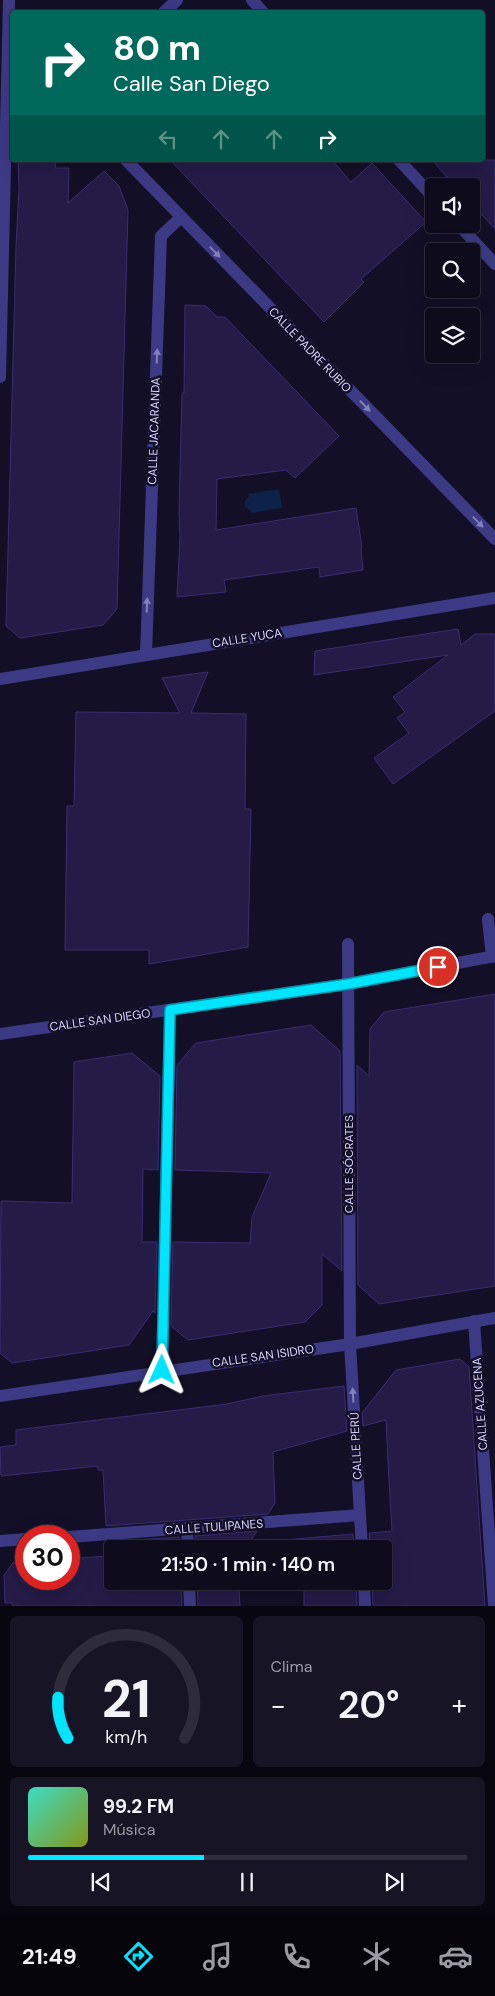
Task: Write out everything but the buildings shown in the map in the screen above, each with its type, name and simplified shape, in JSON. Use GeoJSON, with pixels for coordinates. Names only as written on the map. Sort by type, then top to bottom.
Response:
{"type":"FeatureCollection","features":[{"type":"Feature","properties":{"kind":"street"},"geometry":{"type":"LineString","coordinates":[[0,376],[10,57],[9,0]]}},
{"type":"Feature","properties":{"kind":"street"},"geometry":{"type":"LineString","coordinates":[[166,10],[177,0]]}},
{"type":"Feature","properties":{"kind":"street"},"geometry":{"type":"LineString","coordinates":[[252,0],[261,10]]}},
{"type":"Feature","properties":{"kind":"street","name":"CALLE PADRE RUBIO"},"geometry":{"type":"LineString","coordinates":[[128,162],[495,539]]}},
{"type":"Feature","properties":{"kind":"street"},"geometry":{"type":"LineString","coordinates":[[401,162],[425,188]]}},
{"type":"Feature","properties":{"kind":"street","name":"CALLE JACARANDA"},"geometry":{"type":"LineString","coordinates":[[146,654],[161,236],[181,217]]}},
{"type":"Feature","properties":{"kind":"street"},"geometry":{"type":"LineString","coordinates":[[466,233],[495,264]]}},
{"type":"Feature","properties":{"kind":"street","name":"CALLE YUCA"},"geometry":{"type":"LineString","coordinates":[[0,679],[495,598]]}},
{"type":"Feature","properties":{"kind":"street"},"geometry":{"type":"LineString","coordinates":[[488,919],[494,957]]}},
{"type":"Feature","properties":{"kind":"street","name":"CALLE SÓCRATES"},"geometry":{"type":"LineString","coordinates":[[348,944],[350,1344]]}},
{"type":"Feature","properties":{"kind":"street","name":"CALLE SAN DIEGO"},"geometry":{"type":"LineString","coordinates":[[0,1034],[348,984],[494,957]]}},
{"type":"Feature","properties":{"kind":"street"},"geometry":{"type":"LineString","coordinates":[[162,1370],[170,1010]]}},
{"type":"Feature","properties":{"kind":"street","name":"CALLE SAN ISIDRO"},"geometry":{"type":"LineString","coordinates":[[0,1396],[162,1370],[350,1344],[495,1318]]}},
{"type":"Feature","properties":{"kind":"street","name":"CALLE AZUCENA"},"geometry":{"type":"LineString","coordinates":[[474,1321],[491,1501],[494,1606]]}},
{"type":"Feature","properties":{"kind":"street","name":"CALLE PERÚ"},"geometry":{"type":"LineString","coordinates":[[350,1344],[361,1540]]}},
{"type":"Feature","properties":{"kind":"street","name":"CALLE TULIPANES"},"geometry":{"type":"LineString","coordinates":[[80,1536],[360,1515]]}},
{"type":"Feature","properties":{"kind":"street"},"geometry":{"type":"LineString","coordinates":[[187,1529],[188,1540]]}},
{"type":"Feature","properties":{"kind":"street"},"geometry":{"type":"LineString","coordinates":[[0,1541],[15,1540]]}},
{"type":"Feature","properties":{"kind":"street"},"geometry":{"type":"LineString","coordinates":[[189,1590],[190,1606]]}},
{"type":"Feature","properties":{"kind":"street"},"geometry":{"type":"LineString","coordinates":[[364,1590],[365,1606]]}},
{"type":"Feature","properties":{"kind":"water"},"geometry":{"type":"Polygon","coordinates":[[[279,489],[282,508],[251,513],[245,507],[248,494],[279,489]]]}},
{"type":"Feature","properties":{"kind":"route"},"geometry":{"type":"LineString","coordinates":[[162,1370],[170,1010],[348,984],[438,967]]}}]}
